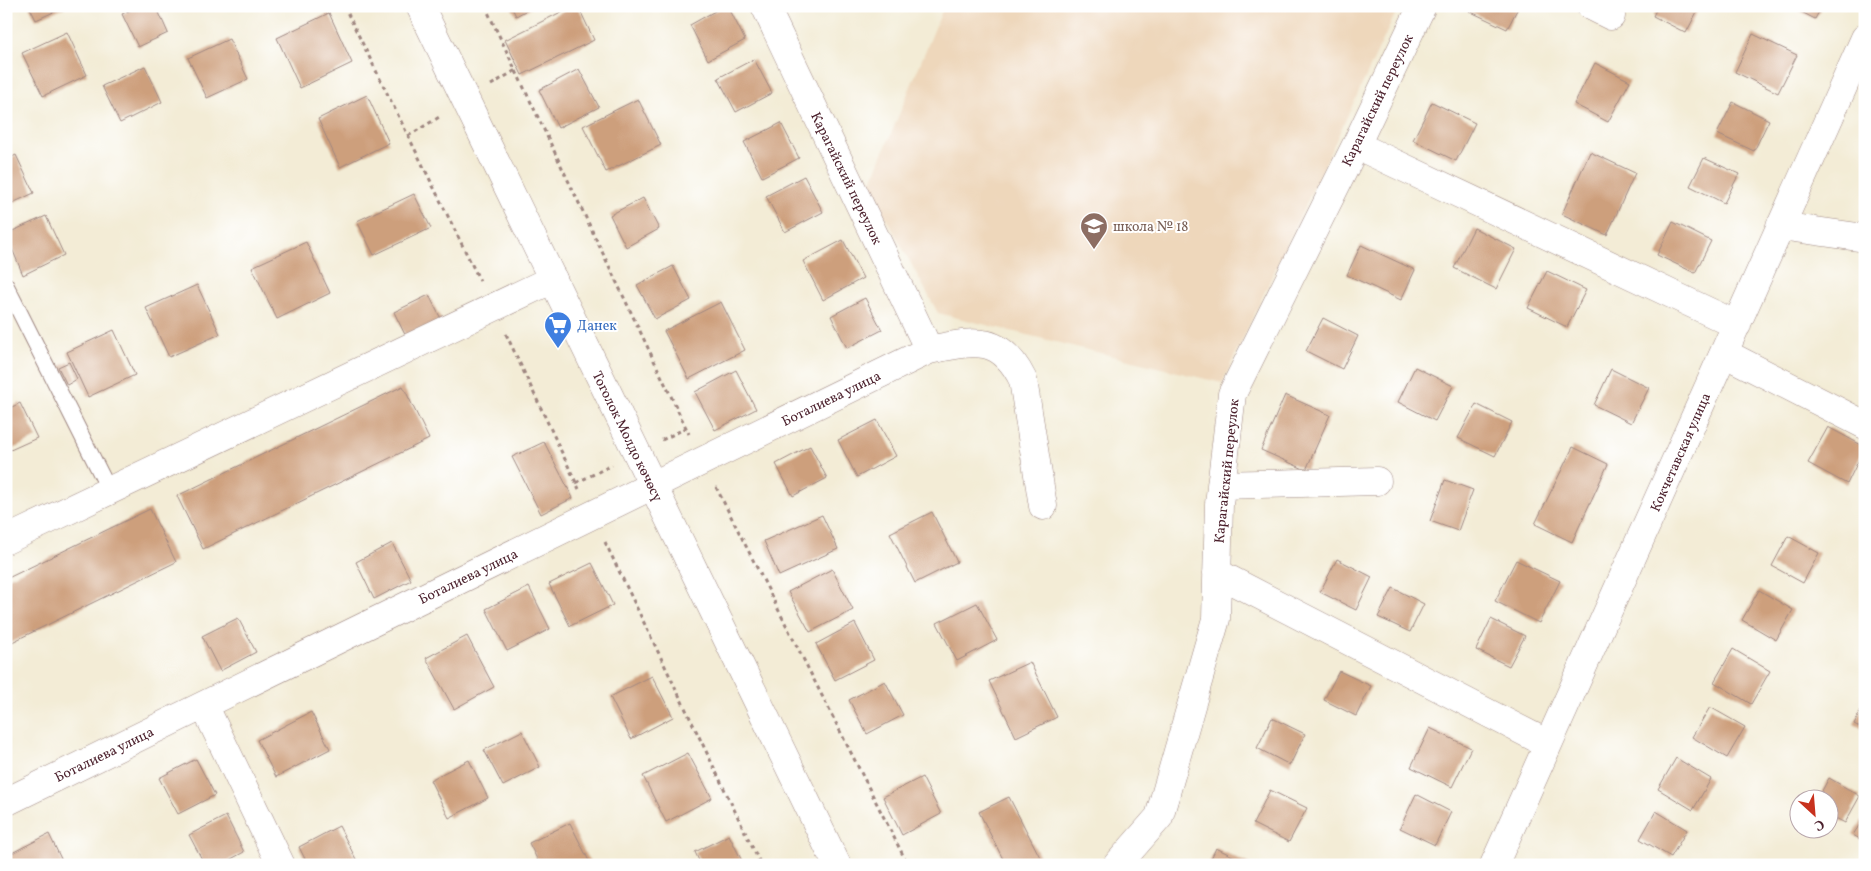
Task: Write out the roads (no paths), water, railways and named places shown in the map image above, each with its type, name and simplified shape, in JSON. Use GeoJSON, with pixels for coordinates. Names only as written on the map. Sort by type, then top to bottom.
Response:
{"type":"FeatureCollection","features":[{"type":"Feature","properties":{"kind":"street","name":"Тоголок Молдо көчөсү"},"geometry":{"type":"LineString","coordinates":[[420,6],[837,865]]}},
{"type":"Feature","properties":{"kind":"street","name":"Карагайский переулок"},"geometry":{"type":"LineString","coordinates":[[765,6],[929,350]]}},
{"type":"Feature","properties":{"kind":"street","name":"Карагайский переулок"},"geometry":{"type":"LineString","coordinates":[[1116,865],[1159,817],[1216,620],[1221,485],[1232,394],[1356,145],[1422,6]]}},
{"type":"Feature","properties":{"kind":"street","name":"Кокчетавская улица"},"geometry":{"type":"LineString","coordinates":[[1494,865],[1865,38]]}},
{"type":"Feature","properties":{"kind":"street"},"geometry":{"type":"LineString","coordinates":[[1356,145],[1737,325]]}},
{"type":"Feature","properties":{"kind":"street"},"geometry":{"type":"LineString","coordinates":[[1780,226],[1865,238]]}},
{"type":"Feature","properties":{"kind":"street"},"geometry":{"type":"LineString","coordinates":[[6,540],[494,309],[553,279]]}},
{"type":"Feature","properties":{"kind":"street","name":"Боталиева улица"},"geometry":{"type":"LineString","coordinates":[[6,802],[929,350],[965,342],[978,342],[1000,350],[1014,362],[1023,380],[1043,506]]}},
{"type":"Feature","properties":{"kind":"street"},"geometry":{"type":"LineString","coordinates":[[1724,353],[1865,425]]}},
{"type":"Feature","properties":{"kind":"street"},"geometry":{"type":"LineString","coordinates":[[1221,485],[1377,481]]}},
{"type":"Feature","properties":{"kind":"street"},"geometry":{"type":"LineString","coordinates":[[1217,573],[1548,744]]}},
{"type":"Feature","properties":{"kind":"street"},"geometry":{"type":"LineString","coordinates":[[204,705],[280,865]]}},
{"type":"Feature","properties":{"kind":"lane"},"geometry":{"type":"LineString","coordinates":[[6,285],[110,490]]}},
{"type":"Feature","properties":{"kind":"place","name":"школа № 18"},"geometry":{"type":"Point","coordinates":[1094,250]}},
{"type":"Feature","properties":{"kind":"place","name":"Данек"},"geometry":{"type":"Point","coordinates":[558,349]}}]}
